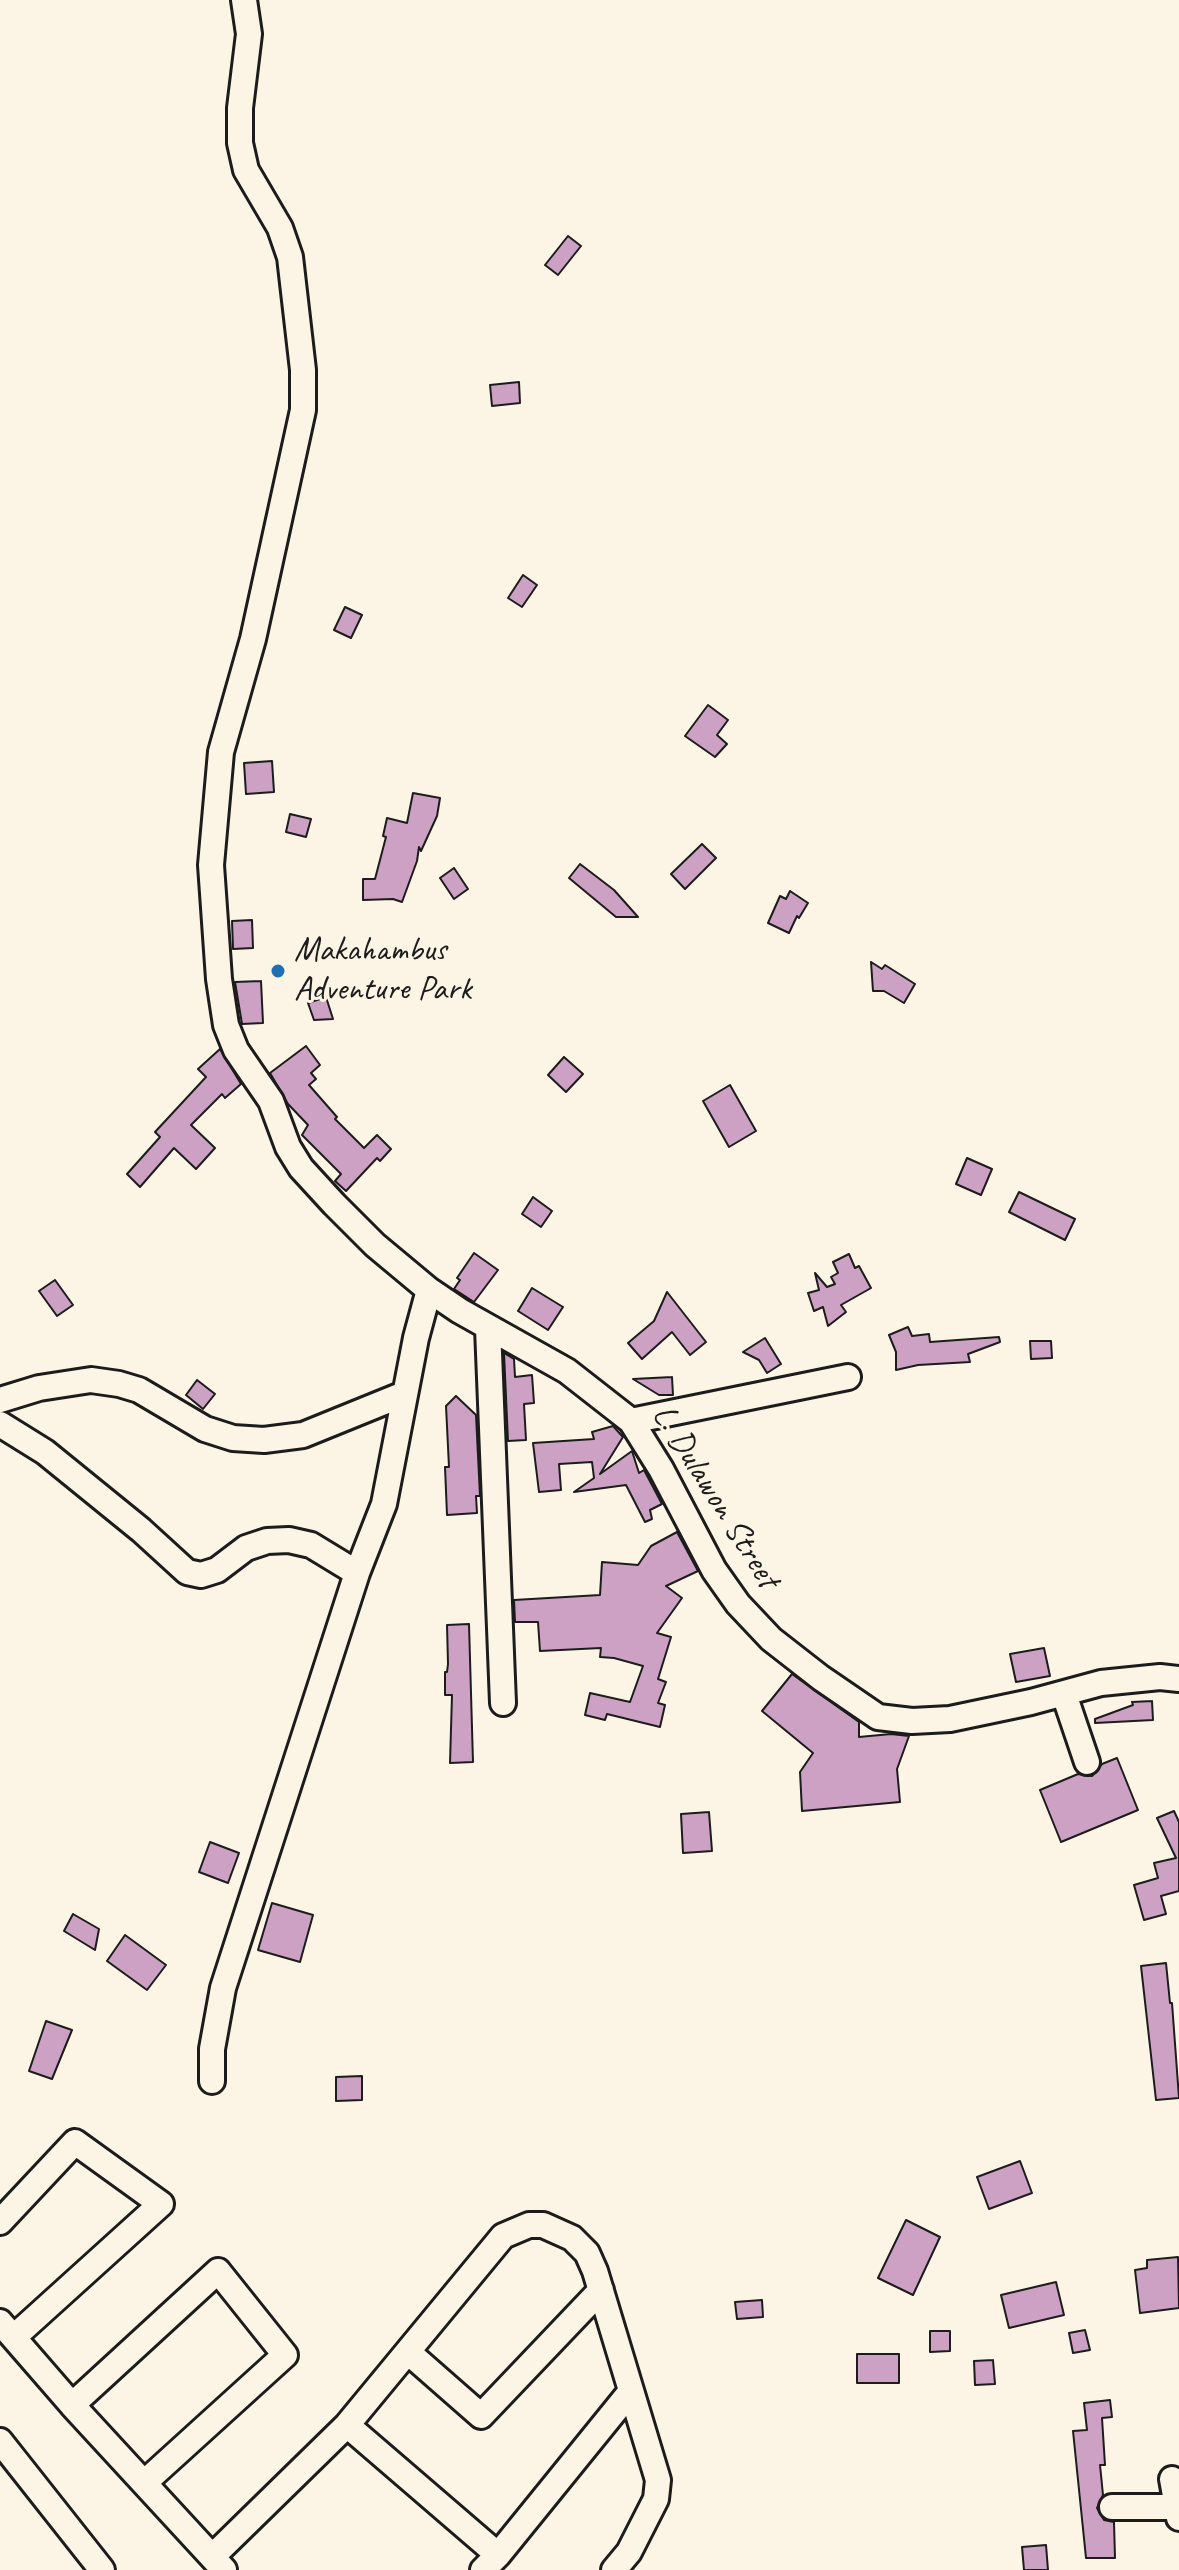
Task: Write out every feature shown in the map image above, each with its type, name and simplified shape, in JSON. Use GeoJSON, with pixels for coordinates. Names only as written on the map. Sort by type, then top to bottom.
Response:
{"type":"FeatureCollection","features":[{"type":"Feature","properties":{"kind":"street","name":"L. Dulawon Street"},"geometry":{"type":"LineString","coordinates":[[244,0],[249,34],[240,108],[240,143],[246,170],[280,228],[290,257],[303,370],[303,410],[253,639],[221,752],[211,865],[226,1025],[236,1050],[271,1101],[288,1147],[301,1168],[375,1245],[429,1290],[488,1328],[567,1371],[631,1421],[661,1469],[714,1570],[738,1604],[771,1639],[878,1717],[912,1721],[950,1719],[1101,1683],[1160,1677],[1179,1679]]}},
{"type":"Feature","properties":{"kind":"street"},"geometry":{"type":"LineString","coordinates":[[212,2081],[212,2049],[223,1988],[357,1573],[384,1504],[404,1394],[429,1290]]}},
{"type":"Feature","properties":{"kind":"street"},"geometry":{"type":"LineString","coordinates":[[488,1328],[503,1703]]}},
{"type":"Feature","properties":{"kind":"street"},"geometry":{"type":"LineString","coordinates":[[631,1421],[848,1377]]}},
{"type":"Feature","properties":{"kind":"street"},"geometry":{"type":"LineString","coordinates":[[0,1400],[39,1388],[91,1380],[119,1384],[139,1390],[205,1429],[233,1438],[264,1440],[303,1435],[404,1394]]}},
{"type":"Feature","properties":{"kind":"street"},"geometry":{"type":"LineString","coordinates":[[0,1424],[45,1452],[187,1572],[201,1575],[217,1570],[246,1548],[267,1541],[289,1540],[311,1545],[357,1573]]}},
{"type":"Feature","properties":{"kind":"street"},"geometry":{"type":"LineString","coordinates":[[1064,1694],[1087,1762]]}},
{"type":"Feature","properties":{"kind":"street"},"geometry":{"type":"LineString","coordinates":[[0,2222],[75,2142],[161,2204],[7,2330],[218,2563],[347,2425],[503,2236],[529,2225],[543,2225],[572,2238],[587,2253],[601,2290],[658,2480],[656,2499],[629,2552],[614,2570]]}},
{"type":"Feature","properties":{"kind":"street"},"geometry":{"type":"LineString","coordinates":[[72,2405],[218,2271],[285,2355],[144,2483]]}},
{"type":"Feature","properties":{"kind":"street"},"geometry":{"type":"LineString","coordinates":[[408,2352],[481,2416],[601,2290]]}},
{"type":"Feature","properties":{"kind":"street"},"geometry":{"type":"LineString","coordinates":[[347,2425],[491,2563],[631,2391]]}},
{"type":"Feature","properties":{"kind":"street"},"geometry":{"type":"LineString","coordinates":[[0,2441],[102,2570]]}},
{"type":"Feature","properties":{"kind":"street"},"geometry":{"type":"LineString","coordinates":[[1112,2507],[1178,2513],[1172,2479]]}},
{"type":"Feature","properties":{"kind":"building"},"geometry":{"type":"Polygon","coordinates":[[[568,236],[581,246],[558,275],[545,265],[568,236]]]}},
{"type":"Feature","properties":{"kind":"building"},"geometry":{"type":"Polygon","coordinates":[[[519,382],[520,403],[492,406],[490,385],[519,382]]]}},
{"type":"Feature","properties":{"kind":"building"},"geometry":{"type":"Polygon","coordinates":[[[523,575],[537,585],[522,607],[508,598],[523,575]]]}},
{"type":"Feature","properties":{"kind":"building"},"geometry":{"type":"Polygon","coordinates":[[[345,607],[362,615],[351,638],[334,630],[345,607]]]}},
{"type":"Feature","properties":{"kind":"building"},"geometry":{"type":"Polygon","coordinates":[[[708,705],[728,720],[717,735],[727,744],[715,757],[685,736],[708,705]]]}},
{"type":"Feature","properties":{"kind":"building"},"geometry":{"type":"Polygon","coordinates":[[[272,761],[274,792],[246,794],[244,763],[272,761]]]}},
{"type":"Feature","properties":{"kind":"building"},"geometry":{"type":"Polygon","coordinates":[[[413,793],[440,798],[437,816],[421,851],[419,847],[402,902],[393,899],[363,900],[363,879],[375,879],[386,837],[383,836],[387,818],[407,823],[413,793]]]}},
{"type":"Feature","properties":{"kind":"building"},"geometry":{"type":"Polygon","coordinates":[[[290,814],[311,819],[306,837],[286,832],[290,814]]]}},
{"type":"Feature","properties":{"kind":"building"},"geometry":{"type":"Polygon","coordinates":[[[702,844],[716,858],[685,889],[671,874],[702,844]]]}},
{"type":"Feature","properties":{"kind":"building"},"geometry":{"type":"Polygon","coordinates":[[[580,864],[614,890],[638,917],[616,917],[569,878],[580,864]]]}},
{"type":"Feature","properties":{"kind":"building"},"geometry":{"type":"Polygon","coordinates":[[[454,868],[468,889],[454,899],[440,878],[454,868]]]}},
{"type":"Feature","properties":{"kind":"building"},"geometry":{"type":"Polygon","coordinates":[[[790,891],[808,903],[789,933],[768,923],[780,896],[786,899],[790,891]]]}},
{"type":"Feature","properties":{"kind":"building"},"geometry":{"type":"Polygon","coordinates":[[[252,920],[253,948],[233,949],[232,921],[252,920]]]}},
{"type":"Feature","properties":{"kind":"building"},"geometry":{"type":"Polygon","coordinates":[[[871,962],[882,969],[885,965],[915,984],[904,1003],[884,991],[873,991],[871,962]]]}},
{"type":"Feature","properties":{"kind":"building"},"geometry":{"type":"Polygon","coordinates":[[[261,981],[263,1023],[242,1024],[235,982],[261,981]]]}},
{"type":"Feature","properties":{"kind":"building"},"geometry":{"type":"Polygon","coordinates":[[[326,997],[333,1019],[314,1020],[308,1003],[326,997]]]}},
{"type":"Feature","properties":{"kind":"building"},"geometry":{"type":"Polygon","coordinates":[[[306,1046],[320,1065],[311,1073],[316,1079],[309,1085],[337,1117],[335,1119],[364,1148],[377,1135],[391,1149],[380,1161],[377,1158],[346,1191],[335,1181],[341,1174],[302,1135],[308,1125],[288,1104],[270,1073],[306,1046]]]}},
{"type":"Feature","properties":{"kind":"building"},"geometry":{"type":"Polygon","coordinates":[[[220,1049],[241,1084],[225,1098],[222,1094],[191,1125],[215,1148],[196,1169],[174,1148],[140,1187],[127,1174],[160,1137],[155,1132],[206,1077],[198,1069],[220,1049]]]}},
{"type":"Feature","properties":{"kind":"building"},"geometry":{"type":"Polygon","coordinates":[[[564,1057],[583,1074],[566,1092],[548,1075],[564,1057]]]}},
{"type":"Feature","properties":{"kind":"building"},"geometry":{"type":"Polygon","coordinates":[[[730,1085],[756,1131],[729,1147],[703,1101],[730,1085]]]}},
{"type":"Feature","properties":{"kind":"building"},"geometry":{"type":"Polygon","coordinates":[[[967,1158],[992,1169],[981,1195],[956,1184],[967,1158]]]}},
{"type":"Feature","properties":{"kind":"building"},"geometry":{"type":"Polygon","coordinates":[[[1019,1192],[1075,1219],[1065,1240],[1009,1212],[1019,1192]]]}},
{"type":"Feature","properties":{"kind":"building"},"geometry":{"type":"Polygon","coordinates":[[[533,1197],[552,1211],[541,1227],[522,1214],[533,1197]]]}},
{"type":"Feature","properties":{"kind":"building"},"geometry":{"type":"Polygon","coordinates":[[[474,1253],[498,1270],[474,1302],[454,1289],[460,1280],[457,1278],[474,1253]]]}},
{"type":"Feature","properties":{"kind":"building"},"geometry":{"type":"Polygon","coordinates":[[[849,1254],[855,1268],[859,1266],[871,1288],[841,1305],[846,1312],[828,1326],[823,1307],[814,1311],[808,1293],[819,1290],[815,1273],[827,1287],[835,1284],[831,1277],[838,1273],[833,1262],[849,1254]]]}},
{"type":"Feature","properties":{"kind":"building"},"geometry":{"type":"Polygon","coordinates":[[[55,1280],[73,1305],[57,1316],[39,1291],[55,1280]]]}},
{"type":"Feature","properties":{"kind":"building"},"geometry":{"type":"Polygon","coordinates":[[[532,1288],[563,1307],[548,1330],[518,1311],[532,1288]]]}},
{"type":"Feature","properties":{"kind":"building"},"geometry":{"type":"Polygon","coordinates":[[[667,1292],[706,1342],[690,1355],[672,1332],[642,1359],[628,1343],[654,1321],[667,1292]]]}},
{"type":"Feature","properties":{"kind":"building"},"geometry":{"type":"Polygon","coordinates":[[[908,1327],[912,1336],[929,1334],[930,1342],[999,1337],[1000,1342],[968,1354],[970,1362],[918,1365],[896,1370],[896,1352],[889,1335],[908,1327]]]}},
{"type":"Feature","properties":{"kind":"building"},"geometry":{"type":"Polygon","coordinates":[[[765,1338],[781,1364],[767,1373],[759,1360],[743,1352],[765,1338]]]}},
{"type":"Feature","properties":{"kind":"building"},"geometry":{"type":"Polygon","coordinates":[[[1030,1341],[1051,1341],[1052,1358],[1031,1359],[1030,1341]]]}},
{"type":"Feature","properties":{"kind":"building"},"geometry":{"type":"Polygon","coordinates":[[[504,1353],[514,1359],[515,1377],[532,1375],[534,1403],[524,1404],[526,1440],[508,1441],[504,1353]]]}},
{"type":"Feature","properties":{"kind":"building"},"geometry":{"type":"Polygon","coordinates":[[[672,1377],[673,1395],[659,1395],[633,1379],[672,1377]]]}},
{"type":"Feature","properties":{"kind":"building"},"geometry":{"type":"Polygon","coordinates":[[[197,1380],[215,1394],[203,1409],[186,1395],[197,1380]]]}},
{"type":"Feature","properties":{"kind":"building"},"geometry":{"type":"Polygon","coordinates":[[[456,1396],[476,1415],[480,1496],[476,1496],[477,1513],[447,1515],[445,1467],[449,1467],[446,1406],[456,1396]]]}},
{"type":"Feature","properties":{"kind":"building"},"geometry":{"type":"Polygon","coordinates":[[[613,1426],[623,1437],[600,1474],[632,1451],[639,1473],[644,1470],[662,1504],[650,1510],[652,1519],[645,1522],[626,1485],[574,1492],[594,1478],[592,1462],[559,1464],[561,1490],[539,1492],[533,1443],[594,1439],[592,1432],[613,1426]]]}},
{"type":"Feature","properties":{"kind":"building"},"geometry":{"type":"Polygon","coordinates":[[[677,1532],[698,1571],[666,1586],[682,1598],[657,1633],[671,1637],[658,1679],[666,1682],[658,1703],[665,1705],[660,1727],[607,1714],[605,1720],[585,1715],[590,1693],[630,1702],[643,1666],[600,1657],[601,1648],[540,1651],[538,1622],[515,1622],[514,1600],[600,1595],[602,1562],[638,1565],[651,1546],[677,1532]]]}},
{"type":"Feature","properties":{"kind":"building"},"geometry":{"type":"Polygon","coordinates":[[[469,1624],[473,1762],[450,1763],[452,1695],[445,1695],[447,1625],[469,1624]]]}},
{"type":"Feature","properties":{"kind":"building"},"geometry":{"type":"Polygon","coordinates":[[[1044,1648],[1050,1676],[1016,1682],[1010,1654],[1044,1648]]]}},
{"type":"Feature","properties":{"kind":"building"},"geometry":{"type":"Polygon","coordinates":[[[792,1674],[859,1722],[859,1737],[909,1736],[897,1769],[900,1802],[802,1811],[800,1772],[813,1753],[762,1711],[792,1674]]]}},
{"type":"Feature","properties":{"kind":"building"},"geometry":{"type":"Polygon","coordinates":[[[1152,1701],[1153,1720],[1095,1723],[1095,1719],[1133,1705],[1132,1702],[1152,1701]]]}},
{"type":"Feature","properties":{"kind":"building"},"geometry":{"type":"Polygon","coordinates":[[[1117,1758],[1138,1810],[1061,1842],[1040,1790],[1078,1774],[1092,1776],[1102,1764],[1117,1758]]]}},
{"type":"Feature","properties":{"kind":"building"},"geometry":{"type":"Polygon","coordinates":[[[1174,1811],[1179,1822],[1179,1891],[1161,1896],[1166,1914],[1144,1920],[1134,1885],[1158,1878],[1154,1863],[1176,1858],[1157,1818],[1174,1811]]]}},
{"type":"Feature","properties":{"kind":"building"},"geometry":{"type":"Polygon","coordinates":[[[709,1812],[712,1851],[683,1853],[681,1814],[709,1812]]]}},
{"type":"Feature","properties":{"kind":"building"},"geometry":{"type":"Polygon","coordinates":[[[210,1842],[239,1853],[228,1883],[199,1872],[210,1842]]]}},
{"type":"Feature","properties":{"kind":"building"},"geometry":{"type":"Polygon","coordinates":[[[272,1903],[313,1915],[300,1962],[258,1950],[272,1903]]]}},
{"type":"Feature","properties":{"kind":"building"},"geometry":{"type":"Polygon","coordinates":[[[73,1914],[99,1929],[95,1950],[64,1931],[73,1914]]]}},
{"type":"Feature","properties":{"kind":"building"},"geometry":{"type":"Polygon","coordinates":[[[125,1935],[166,1965],[147,1990],[107,1961],[125,1935]]]}},
{"type":"Feature","properties":{"kind":"building"},"geometry":{"type":"Polygon","coordinates":[[[1166,1963],[1179,2098],[1156,2100],[1141,1966],[1166,1963]]]}},
{"type":"Feature","properties":{"kind":"building"},"geometry":{"type":"Polygon","coordinates":[[[46,2021],[72,2030],[52,2079],[29,2071],[46,2021]]]}},
{"type":"Feature","properties":{"kind":"building"},"geometry":{"type":"Polygon","coordinates":[[[362,2076],[362,2100],[336,2101],[336,2077],[362,2076]]]}},
{"type":"Feature","properties":{"kind":"building"},"geometry":{"type":"Polygon","coordinates":[[[1020,2161],[1032,2193],[989,2209],[977,2177],[1020,2161]]]}},
{"type":"Feature","properties":{"kind":"building"},"geometry":{"type":"Polygon","coordinates":[[[906,2220],[940,2237],[913,2295],[878,2278],[906,2220]]]}},
{"type":"Feature","properties":{"kind":"building"},"geometry":{"type":"Polygon","coordinates":[[[1178,2257],[1179,2308],[1140,2313],[1135,2270],[1147,2268],[1147,2260],[1178,2257]]]}},
{"type":"Feature","properties":{"kind":"building"},"geometry":{"type":"Polygon","coordinates":[[[1056,2282],[1064,2315],[1009,2328],[1001,2295],[1056,2282]]]}},
{"type":"Feature","properties":{"kind":"building"},"geometry":{"type":"Polygon","coordinates":[[[762,2300],[763,2317],[737,2319],[735,2302],[762,2300]]]}},
{"type":"Feature","properties":{"kind":"building"},"geometry":{"type":"Polygon","coordinates":[[[1085,2330],[1090,2350],[1073,2353],[1069,2333],[1085,2330]]]}},
{"type":"Feature","properties":{"kind":"building"},"geometry":{"type":"Polygon","coordinates":[[[930,2331],[950,2331],[950,2351],[930,2352],[930,2331]]]}},
{"type":"Feature","properties":{"kind":"building"},"geometry":{"type":"Polygon","coordinates":[[[857,2354],[899,2354],[899,2383],[857,2383],[857,2354]]]}},
{"type":"Feature","properties":{"kind":"building"},"geometry":{"type":"Polygon","coordinates":[[[993,2360],[995,2384],[975,2385],[974,2361],[993,2360]]]}},
{"type":"Feature","properties":{"kind":"building"},"geometry":{"type":"Polygon","coordinates":[[[1110,2400],[1112,2417],[1102,2418],[1105,2465],[1100,2465],[1103,2495],[1097,2508],[1104,2520],[1114,2522],[1115,2558],[1086,2558],[1073,2431],[1087,2430],[1084,2403],[1110,2400]]]}},
{"type":"Feature","properties":{"kind":"building"},"geometry":{"type":"Polygon","coordinates":[[[1046,2545],[1048,2570],[1024,2570],[1022,2547],[1046,2545]]]}},
{"type":"Feature","properties":{"kind":"place","name":"Makahambus Adventure Park"},"geometry":{"type":"Point","coordinates":[278,971]}}]}
